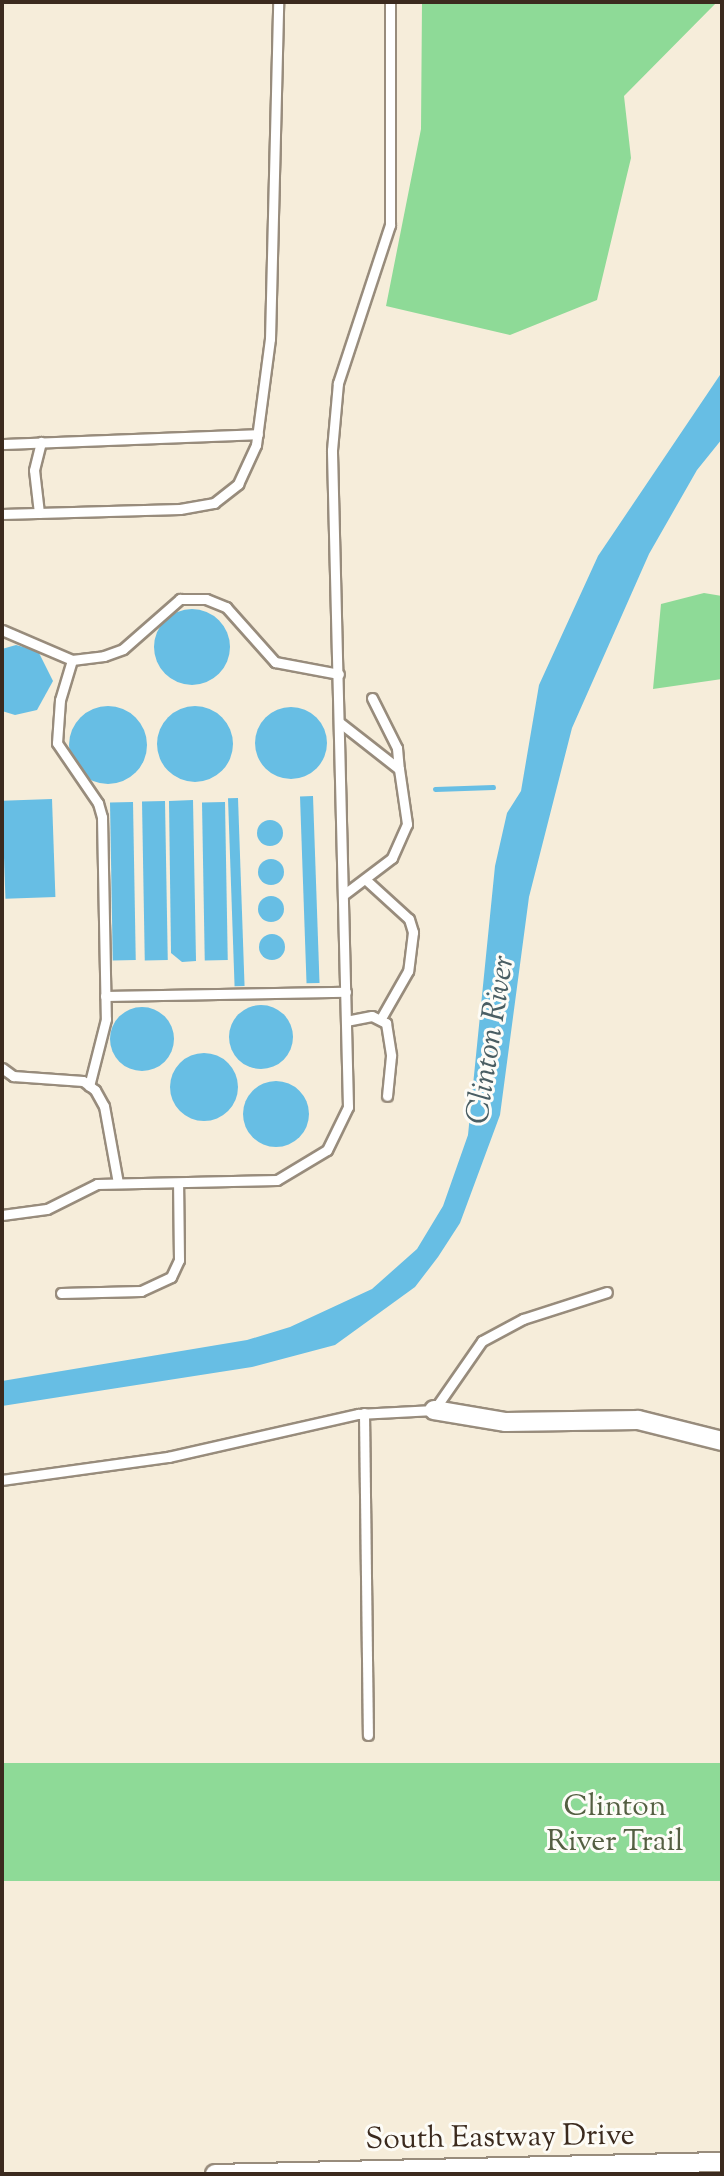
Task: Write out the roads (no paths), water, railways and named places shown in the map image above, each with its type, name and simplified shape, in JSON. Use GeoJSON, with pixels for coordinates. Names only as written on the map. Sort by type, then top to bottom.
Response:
{"type":"FeatureCollection","features":[{"type":"Feature","properties":{"kind":"street"},"geometry":{"type":"LineString","coordinates":[[434,1410],[506,1422],[638,1420],[722,1441]]}},
{"type":"Feature","properties":{"kind":"street","name":"South Eastway Drive"},"geometry":{"type":"LineString","coordinates":[[215,2174],[722,2162]]}},
{"type":"Feature","properties":{"kind":"lane"},"geometry":{"type":"LineString","coordinates":[[2,514],[180,509],[214,503],[238,484],[258,434],[270,339],[278,2]]}},
{"type":"Feature","properties":{"kind":"lane"},"geometry":{"type":"LineString","coordinates":[[2,1215],[47,1209],[82,1187],[118,1183],[277,1180],[327,1150],[348,1107],[332,450],[338,383],[390,225],[390,2]]}},
{"type":"Feature","properties":{"kind":"lane"},"geometry":{"type":"LineString","coordinates":[[2,444],[258,434]]}},
{"type":"Feature","properties":{"kind":"lane"},"geometry":{"type":"LineString","coordinates":[[39,513],[34,470],[41,442]]}},
{"type":"Feature","properties":{"kind":"lane"},"geometry":{"type":"LineString","coordinates":[[2,630],[72,660],[123,649],[180,599],[206,599],[226,607],[275,662],[339,674]]}},
{"type":"Feature","properties":{"kind":"lane"},"geometry":{"type":"LineString","coordinates":[[72,660],[60,700],[57,743],[98,803],[102,817],[105,996],[101,1051],[89,1086]]}},
{"type":"Feature","properties":{"kind":"lane"},"geometry":{"type":"LineString","coordinates":[[343,895],[392,858],[403,841],[407,824],[397,748],[372,698]]}},
{"type":"Feature","properties":{"kind":"lane"},"geometry":{"type":"LineString","coordinates":[[339,722],[399,769]]}},
{"type":"Feature","properties":{"kind":"lane"},"geometry":{"type":"LineString","coordinates":[[365,879],[409,919],[413,932],[408,971],[380,1020]]}},
{"type":"Feature","properties":{"kind":"lane"},"geometry":{"type":"LineString","coordinates":[[105,996],[346,992]]}},
{"type":"Feature","properties":{"kind":"lane"},"geometry":{"type":"LineString","coordinates":[[346,1021],[372,1016],[380,1020],[390,1036],[387,1096]]}},
{"type":"Feature","properties":{"kind":"lane"},"geometry":{"type":"LineString","coordinates":[[2,1070],[89,1086],[104,1106],[118,1183]]}},
{"type":"Feature","properties":{"kind":"lane"},"geometry":{"type":"LineString","coordinates":[[61,1293],[141,1291],[171,1277],[179,1260],[178,1183]]}},
{"type":"Feature","properties":{"kind":"lane"},"geometry":{"type":"LineString","coordinates":[[2,1480],[168,1457],[364,1413],[434,1410],[482,1341],[523,1319],[607,1292]]}},
{"type":"Feature","properties":{"kind":"lane"},"geometry":{"type":"LineString","coordinates":[[364,1413],[368,1735]]}},
{"type":"Feature","properties":{"kind":"water","name":"Clinton River"},"geometry":{"type":"Polygon","coordinates":[[[722,372],[722,439],[697,470],[649,554],[572,728],[529,897],[500,1115],[460,1223],[438,1257],[415,1287],[335,1345],[252,1367],[2,1406],[2,1381],[247,1340],[290,1327],[372,1289],[417,1249],[443,1206],[468,1135],[495,866],[507,813],[521,791],[539,685],[598,556],[722,372]]]}},
{"type":"Feature","properties":{"kind":"water"},"geometry":{"type":"Polygon","coordinates":[[[192,609],[206,612],[219,620],[227,633],[230,647],[227,661],[219,674],[206,682],[192,685],[178,682],[165,674],[157,661],[154,647],[157,633],[165,620],[178,612],[192,609]]]}},
{"type":"Feature","properties":{"kind":"water"},"geometry":{"type":"Polygon","coordinates":[[[16,645],[38,651],[53,681],[37,710],[15,715],[2,711],[2,649],[16,645]]]}},
{"type":"Feature","properties":{"kind":"water"},"geometry":{"type":"Polygon","coordinates":[[[108,706],[123,709],[135,718],[144,730],[147,745],[144,760],[135,772],[123,781],[108,784],[93,781],[81,772],[72,760],[69,745],[72,730],[81,718],[93,709],[108,706]]]}},
{"type":"Feature","properties":{"kind":"water"},"geometry":{"type":"Polygon","coordinates":[[[195,706],[209,709],[222,717],[230,730],[233,744],[230,758],[222,771],[209,779],[195,782],[181,779],[168,771],[160,758],[157,744],[160,730],[168,717],[181,709],[195,706]]]}},
{"type":"Feature","properties":{"kind":"water"},"geometry":{"type":"Polygon","coordinates":[[[298,707],[317,717],[325,729],[325,757],[317,769],[305,777],[284,779],[265,769],[257,757],[255,736],[265,717],[277,709],[298,707]]]}},
{"type":"Feature","properties":{"kind":"water"},"geometry":{"type":"Polygon","coordinates":[[[300,796],[313,796],[320,983],[307,983],[300,796]]]}},
{"type":"Feature","properties":{"kind":"water"},"geometry":{"type":"Polygon","coordinates":[[[228,798],[238,798],[245,986],[235,986],[228,798]]]}},
{"type":"Feature","properties":{"kind":"water"},"geometry":{"type":"Polygon","coordinates":[[[52,799],[55,897],[5,899],[2,801],[52,799]]]}},
{"type":"Feature","properties":{"kind":"water"},"geometry":{"type":"Polygon","coordinates":[[[193,800],[196,961],[182,962],[171,953],[169,801],[193,800]]]}},
{"type":"Feature","properties":{"kind":"water"},"geometry":{"type":"Polygon","coordinates":[[[142,801],[165,801],[168,960],[145,960],[142,801]]]}},
{"type":"Feature","properties":{"kind":"water"},"geometry":{"type":"Polygon","coordinates":[[[110,802],[133,802],[136,960],[113,960],[110,802]]]}},
{"type":"Feature","properties":{"kind":"water"},"geometry":{"type":"Polygon","coordinates":[[[202,802],[225,802],[228,960],[205,960],[202,802]]]}},
{"type":"Feature","properties":{"kind":"water"},"geometry":{"type":"Polygon","coordinates":[[[270,820],[279,824],[283,833],[279,842],[270,846],[261,842],[257,833],[261,824],[270,820]]]}},
{"type":"Feature","properties":{"kind":"water"},"geometry":{"type":"Polygon","coordinates":[[[271,859],[280,863],[284,872],[280,881],[271,885],[262,881],[258,872],[262,863],[271,859]]]}},
{"type":"Feature","properties":{"kind":"water"},"geometry":{"type":"Polygon","coordinates":[[[271,896],[280,900],[284,909],[280,918],[271,922],[262,918],[258,909],[262,900],[271,896]]]}},
{"type":"Feature","properties":{"kind":"water"},"geometry":{"type":"Polygon","coordinates":[[[272,934],[281,938],[285,947],[281,956],[272,960],[263,956],[259,947],[263,938],[272,934]]]}},
{"type":"Feature","properties":{"kind":"water"},"geometry":{"type":"Polygon","coordinates":[[[255,1005],[267,1005],[284,1014],[291,1025],[291,1049],[284,1060],[267,1069],[255,1069],[243,1064],[234,1055],[229,1043],[229,1031],[234,1019],[243,1010],[255,1005]]]}},
{"type":"Feature","properties":{"kind":"water"},"geometry":{"type":"Polygon","coordinates":[[[136,1007],[148,1007],[165,1016],[172,1027],[172,1051],[165,1062],[148,1071],[136,1071],[124,1066],[115,1057],[110,1045],[110,1033],[115,1021],[124,1012],[136,1007]]]}},
{"type":"Feature","properties":{"kind":"water"},"geometry":{"type":"Polygon","coordinates":[[[204,1053],[228,1063],[238,1087],[228,1111],[204,1121],[180,1111],[170,1087],[180,1063],[204,1053]]]}},
{"type":"Feature","properties":{"kind":"water"},"geometry":{"type":"Polygon","coordinates":[[[269,1081],[283,1081],[295,1086],[304,1095],[309,1114],[307,1127],[300,1138],[283,1147],[269,1147],[257,1142],[248,1133],[243,1121],[243,1107],[248,1095],[257,1086],[269,1081]]]}},
{"type":"Feature","properties":{"kind":"waterway"},"geometry":{"type":"LineString","coordinates":[[435,789],[493,787]]}},
{"type":"Feature","properties":{"kind":"park label","name":"Clinton River Trail"},"geometry":{"type":"Point","coordinates":[615,1825]}}]}
